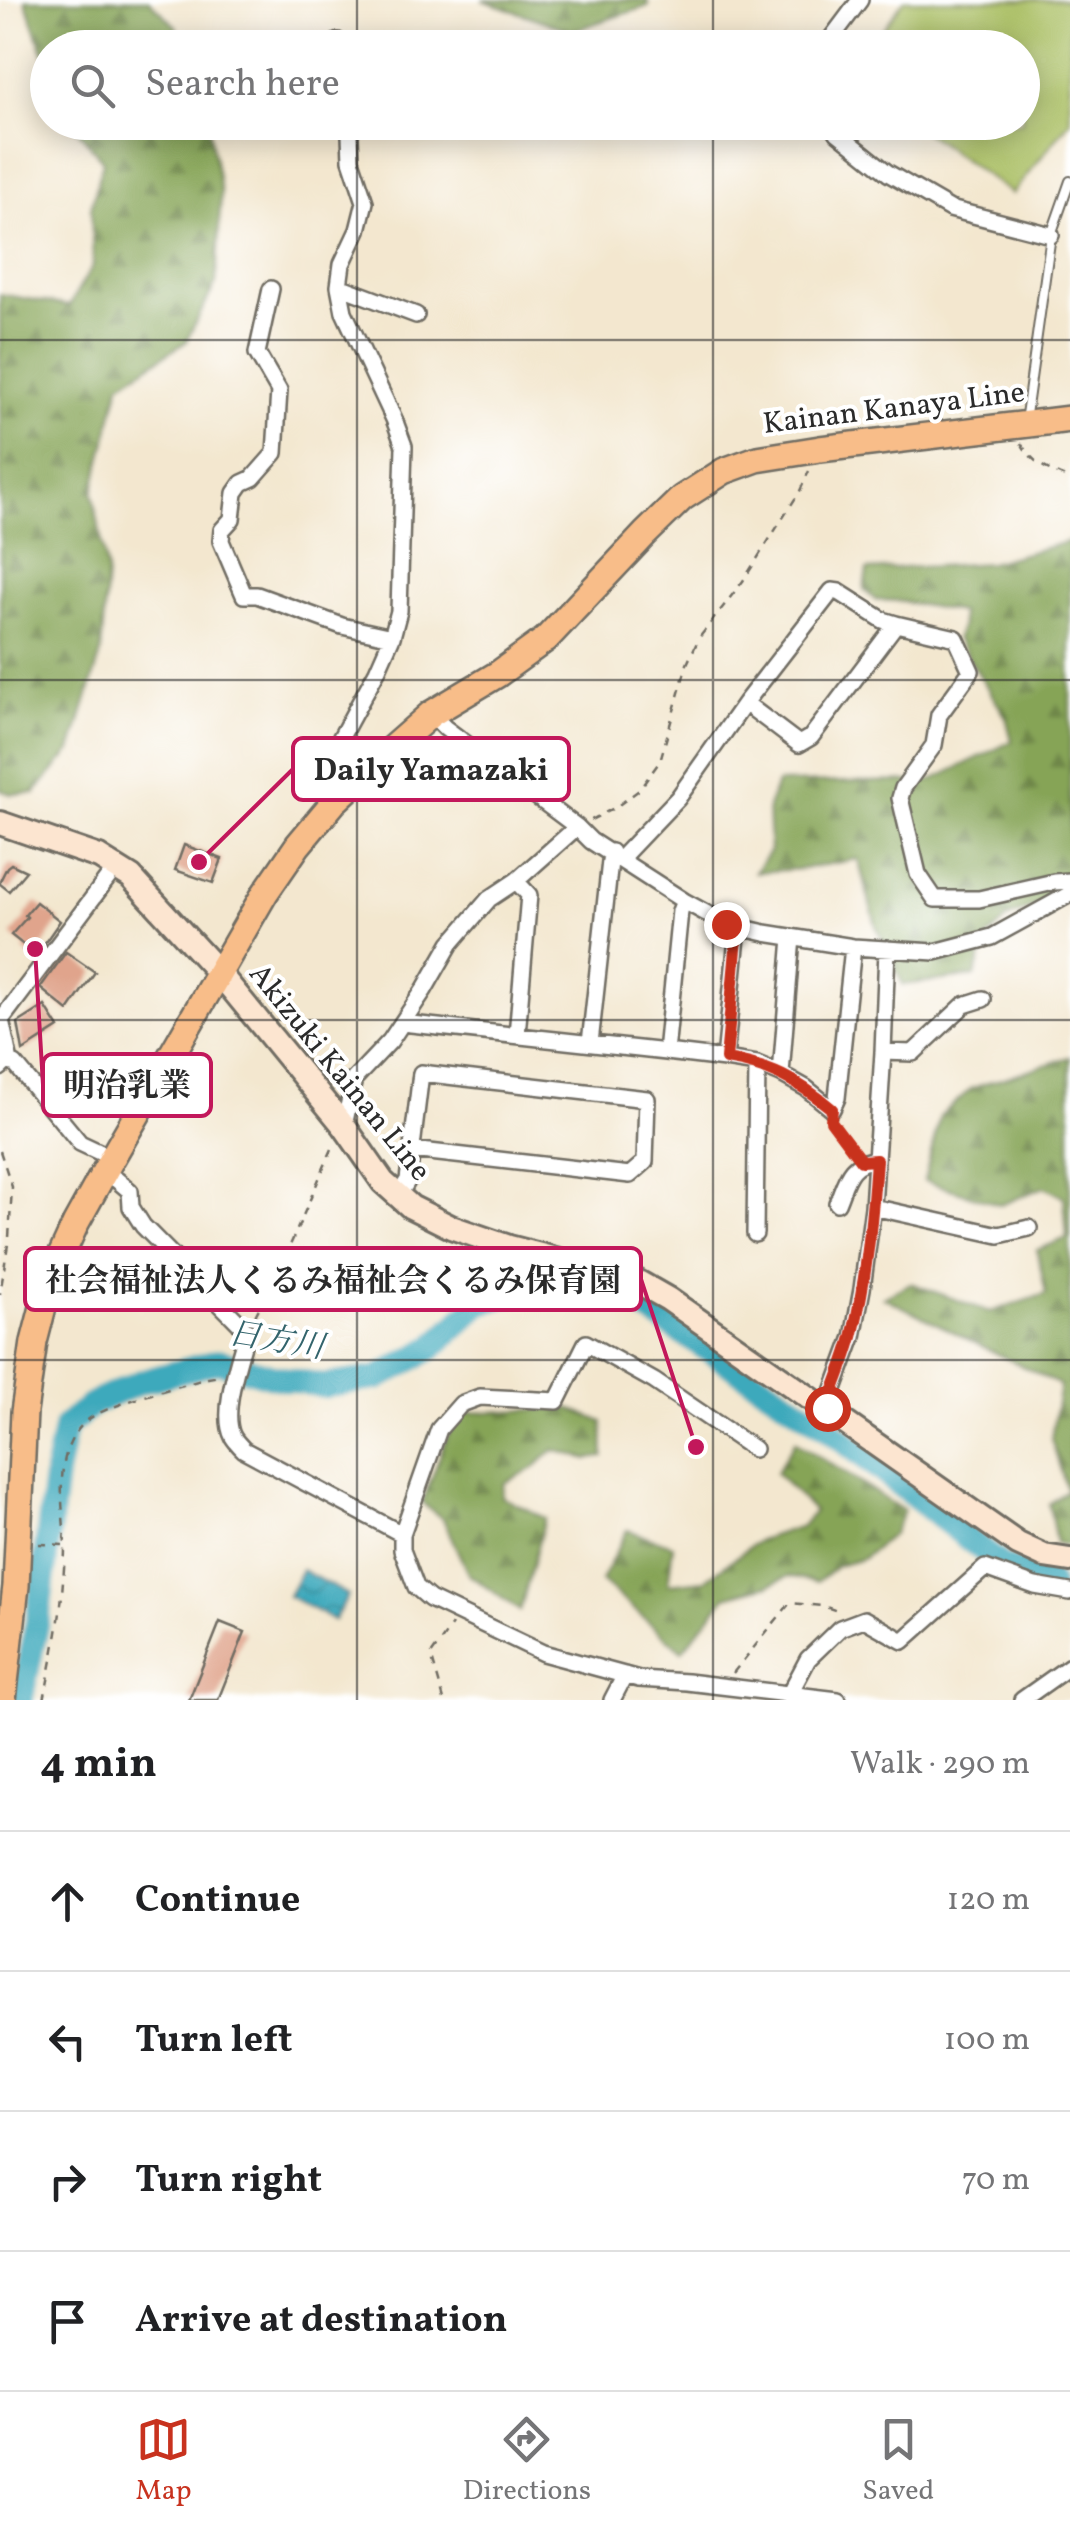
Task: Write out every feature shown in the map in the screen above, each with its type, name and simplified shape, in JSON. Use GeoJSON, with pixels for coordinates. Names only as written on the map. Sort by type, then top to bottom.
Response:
{"type":"FeatureCollection","features":[{"type":"Feature","properties":{"kind":"main road","name":"Kainan Kanaya Line"},"geometry":{"type":"LineString","coordinates":[[3,1700],[10,1653],[24,1412],[34,1342],[50,1280],[76,1223],[218,973],[265,892],[298,845],[334,802],[432,714],[546,639],[682,498],[724,471],[757,459],[820,449],[1070,419]]}},
{"type":"Feature","properties":{"kind":"main road","name":"Akizuki Kainan Line"},"geometry":{"type":"LineString","coordinates":[[0,823],[99,857],[131,876],[218,973],[344,1126],[383,1182],[411,1207],[450,1227],[508,1247],[633,1280],[668,1299],[827,1408],[1018,1544],[1044,1556],[1070,1560]]}},
{"type":"Feature","properties":{"kind":"street"},"geometry":{"type":"LineString","coordinates":[[838,30],[860,0]]}},
{"type":"Feature","properties":{"kind":"street"},"geometry":{"type":"LineString","coordinates":[[334,802],[322,784],[322,772],[377,671],[400,611],[404,446],[344,312],[338,286],[365,202],[350,160],[350,140]]}},
{"type":"Feature","properties":{"kind":"street"},"geometry":{"type":"LineString","coordinates":[[847,140],[888,173],[950,208],[1052,235]]}},
{"type":"Feature","properties":{"kind":"street"},"geometry":{"type":"LineString","coordinates":[[338,286],[416,315]]}},
{"type":"Feature","properties":{"kind":"street"},"geometry":{"type":"LineString","coordinates":[[271,289],[257,353],[279,390],[275,452],[235,493],[232,519],[222,530],[221,542],[244,596],[258,595],[342,626],[392,637]]}},
{"type":"Feature","properties":{"kind":"street"},"geometry":{"type":"LineString","coordinates":[[590,1044],[616,855],[678,798],[832,590],[883,620],[956,638],[971,671],[939,715],[934,745],[900,798],[918,874],[935,899],[980,899],[1070,882]]}},
{"type":"Feature","properties":{"kind":"street"},"geometry":{"type":"LineString","coordinates":[[745,703],[799,744],[811,737],[896,624]]}},
{"type":"Feature","properties":{"kind":"street"},"geometry":{"type":"LineString","coordinates":[[432,714],[591,841],[726,924],[853,946],[935,952],[992,937],[1070,894]]}},
{"type":"Feature","properties":{"kind":"street"},"geometry":{"type":"LineString","coordinates":[[344,1126],[354,1078],[390,1041],[450,944],[489,899],[577,828]]}},
{"type":"Feature","properties":{"kind":"street"},"geometry":{"type":"LineString","coordinates":[[116,868],[1,1020],[5,1065],[15,1064],[80,1143],[108,1166],[130,1191],[131,1207],[143,1226],[247,1331],[229,1410],[232,1435],[244,1450],[402,1534]]}},
{"type":"Feature","properties":{"kind":"street"},"geometry":{"type":"LineString","coordinates":[[516,881],[529,895],[517,1035]]}},
{"type":"Feature","properties":{"kind":"street"},"geometry":{"type":"LineString","coordinates":[[666,1052],[684,901]]}},
{"type":"Feature","properties":{"kind":"street"},"geometry":{"type":"LineString","coordinates":[[726,1059],[738,927]]}},
{"type":"Feature","properties":{"kind":"street"},"geometry":{"type":"LineString","coordinates":[[781,1074],[792,937]]}},
{"type":"Feature","properties":{"kind":"street"},"geometry":{"type":"LineString","coordinates":[[402,1022],[757,1064],[806,1088],[832,1109],[837,1098],[853,946]]}},
{"type":"Feature","properties":{"kind":"street"},"geometry":{"type":"LineString","coordinates":[[827,1408],[852,1337],[873,1207],[868,1161],[883,1052],[886,949]]}},
{"type":"Feature","properties":{"kind":"street"},"geometry":{"type":"LineString","coordinates":[[883,1052],[913,1054],[964,1004],[984,1000]]}},
{"type":"Feature","properties":{"kind":"street"},"geometry":{"type":"LineString","coordinates":[[754,1234],[757,1064]]}},
{"type":"Feature","properties":{"kind":"street"},"geometry":{"type":"LineString","coordinates":[[398,1196],[408,1180],[421,1073],[647,1099],[646,1162],[630,1175],[412,1150]]}},
{"type":"Feature","properties":{"kind":"street"},"geometry":{"type":"LineString","coordinates":[[837,1204],[852,1169],[868,1161]]}},
{"type":"Feature","properties":{"kind":"street"},"geometry":{"type":"LineString","coordinates":[[873,1207],[999,1235],[1028,1228]]}},
{"type":"Feature","properties":{"kind":"street"},"geometry":{"type":"LineString","coordinates":[[754,1449],[654,1381],[586,1343],[556,1402],[480,1396],[461,1404],[438,1429],[402,1534],[402,1550],[416,1587],[430,1599],[543,1653],[639,1679],[838,1700]]}},
{"type":"Feature","properties":{"kind":"street"},"geometry":{"type":"LineString","coordinates":[[790,1693],[808,1659],[840,1628],[864,1619],[903,1641],[985,1568],[1035,1586],[1070,1592]]}},
{"type":"Feature","properties":{"kind":"street"},"geometry":{"type":"LineString","coordinates":[[1022,1700],[1070,1666]]}},
{"type":"Feature","properties":{"kind":"street"},"geometry":{"type":"LineString","coordinates":[[612,1700],[625,1675]]}},
{"type":"Feature","properties":{"kind":"lane"},"geometry":{"type":"LineString","coordinates":[[1024,425],[1052,235],[1070,181]]}},
{"type":"Feature","properties":{"kind":"path"},"geometry":{"type":"LineString","coordinates":[[1024,425],[1021,443],[1028,456],[1041,468],[1070,479]]}},
{"type":"Feature","properties":{"kind":"path"},"geometry":{"type":"LineString","coordinates":[[577,828],[639,790],[660,761],[687,664],[699,638],[743,581],[800,491],[820,449]]}},
{"type":"Feature","properties":{"kind":"path"},"geometry":{"type":"LineString","coordinates":[[832,1109],[831,1121],[868,1161]]}},
{"type":"Feature","properties":{"kind":"path"},"geometry":{"type":"LineString","coordinates":[[247,1331],[344,1126]]}},
{"type":"Feature","properties":{"kind":"path"},"geometry":{"type":"LineString","coordinates":[[0,1151],[12,1187],[0,1294]]}},
{"type":"Feature","properties":{"kind":"path"},"geometry":{"type":"LineString","coordinates":[[44,1700],[62,1595],[67,1452],[86,1421],[108,1409],[208,1378],[234,1377]]}},
{"type":"Feature","properties":{"kind":"path"},"geometry":{"type":"LineString","coordinates":[[18,1542],[65,1545]]}},
{"type":"Feature","properties":{"kind":"path"},"geometry":{"type":"LineString","coordinates":[[723,1686],[790,1603],[822,1606],[864,1619]]}},
{"type":"Feature","properties":{"kind":"path"},"geometry":{"type":"LineString","coordinates":[[444,1700],[432,1655],[461,1612]]}},
{"type":"Feature","properties":{"kind":"green space"},"geometry":{"type":"Polygon","coordinates":[[[25,0],[149,0],[178,30],[35,30],[25,0]]]}},
{"type":"Feature","properties":{"kind":"green space"},"geometry":{"type":"Polygon","coordinates":[[[482,0],[647,0],[649,6],[569,30],[482,0]]]}},
{"type":"Feature","properties":{"kind":"green space"},"geometry":{"type":"Polygon","coordinates":[[[904,0],[1065,0],[1070,4],[1070,121],[1012,194],[936,140],[1040,140],[1040,30],[882,30],[904,0]]]}},
{"type":"Feature","properties":{"kind":"green space"},"geometry":{"type":"Polygon","coordinates":[[[86,140],[211,140],[221,193],[216,283],[186,342],[120,384],[93,493],[107,572],[101,653],[71,751],[35,793],[11,794],[0,790],[0,294],[69,306],[93,265],[91,208],[103,161],[86,140]]]}},
{"type":"Feature","properties":{"kind":"green space"},"geometry":{"type":"Polygon","coordinates":[[[1070,541],[1070,891],[1010,917],[987,938],[975,976],[903,985],[877,929],[858,859],[755,872],[770,850],[768,807],[777,783],[930,781],[1012,741],[1006,717],[956,638],[960,612],[875,600],[864,589],[867,570],[990,563],[1070,541]]]}},
{"type":"Feature","properties":{"kind":"green space"},"geometry":{"type":"Polygon","coordinates":[[[1070,1057],[1070,1546],[1056,1543],[1049,1504],[1067,1490],[1051,1439],[1060,1385],[883,1297],[911,1283],[990,1312],[1046,1294],[1037,1250],[1067,1238],[1064,1197],[1044,1187],[1001,1205],[924,1181],[940,1116],[972,1088],[1070,1057]]]}},
{"type":"Feature","properties":{"kind":"green space"},"geometry":{"type":"Polygon","coordinates":[[[569,1408],[603,1422],[604,1457],[588,1459],[554,1450],[534,1468],[504,1483],[502,1497],[545,1518],[520,1611],[468,1574],[443,1519],[422,1503],[451,1427],[466,1413],[569,1408]]]}},
{"type":"Feature","properties":{"kind":"green space"},"geometry":{"type":"Polygon","coordinates":[[[795,1441],[904,1511],[893,1534],[862,1559],[837,1566],[817,1582],[789,1576],[726,1596],[682,1651],[601,1581],[627,1530],[673,1545],[668,1584],[705,1580],[759,1540],[802,1526],[814,1511],[776,1473],[795,1441]]]}},
{"type":"Feature","properties":{"kind":"water"},"geometry":{"type":"Polygon","coordinates":[[[302,1570],[348,1595],[334,1620],[288,1596],[302,1570]]]}},
{"type":"Feature","properties":{"kind":"building"},"geometry":{"type":"Polygon","coordinates":[[[184,845],[222,859],[213,883],[175,870],[184,845]]]}},
{"type":"Feature","properties":{"kind":"building"},"geometry":{"type":"Polygon","coordinates":[[[11,864],[26,871],[9,891],[0,881],[11,864]]]}},
{"type":"Feature","properties":{"kind":"building"},"geometry":{"type":"Polygon","coordinates":[[[36,902],[60,921],[34,958],[11,935],[36,902]]]}},
{"type":"Feature","properties":{"kind":"building"},"geometry":{"type":"Polygon","coordinates":[[[66,952],[95,972],[68,1011],[40,988],[66,952]]]}},
{"type":"Feature","properties":{"kind":"building"},"geometry":{"type":"Polygon","coordinates":[[[45,1006],[59,1028],[23,1051],[18,1023],[45,1006]]]}},
{"type":"Feature","properties":{"kind":"building"},"geometry":{"type":"Polygon","coordinates":[[[220,1622],[245,1632],[218,1700],[189,1700],[220,1622]]]}},
{"type":"Feature","properties":{"kind":"waterway","name":"日方川"},"geometry":{"type":"LineString","coordinates":[[21,1700],[38,1619],[65,1427],[94,1403],[140,1382],[219,1361],[323,1386],[378,1378],[432,1348],[480,1303],[532,1287],[580,1290],[640,1305],[826,1427],[1003,1566],[1050,1583]]}},
{"type":"Feature","properties":{"kind":"place","name":"Daily Yamazaki"},"geometry":{"type":"Point","coordinates":[199,862]}},
{"type":"Feature","properties":{"kind":"place","name":"明治乳業"},"geometry":{"type":"Point","coordinates":[35,949]}},
{"type":"Feature","properties":{"kind":"place","name":"社会福祉法人くるみ福祉会くるみ保育園"},"geometry":{"type":"Point","coordinates":[696,1447]}},
{"type":"Feature","properties":{"kind":"route"},"geometry":{"type":"LineString","coordinates":[[726,924],[738,927],[726,1059],[757,1064],[806,1088],[832,1109],[831,1121],[861,1161],[876,1160],[862,1288],[852,1337],[827,1408]]}}]}
